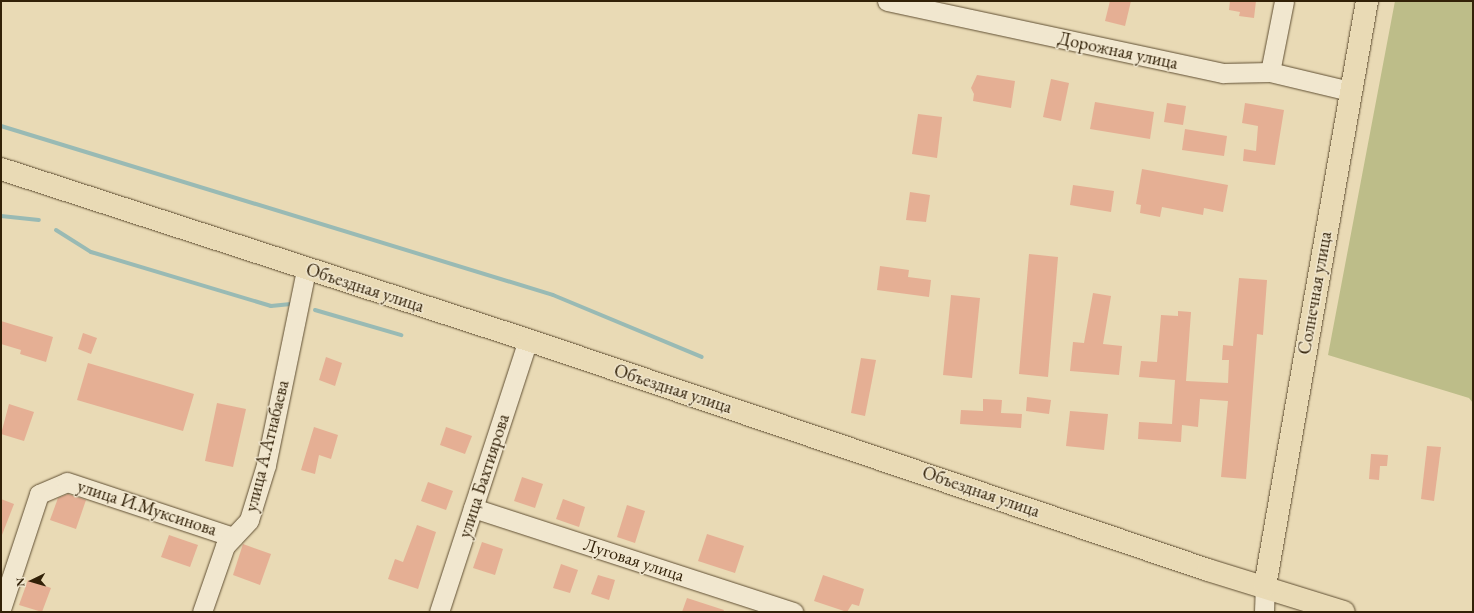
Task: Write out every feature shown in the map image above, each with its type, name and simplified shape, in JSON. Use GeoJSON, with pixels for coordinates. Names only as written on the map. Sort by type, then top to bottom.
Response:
{"type":"FeatureCollection","features":[{"type":"Feature","properties":{"kind":"main road","name":"Солнечная улица"},"geometry":{"type":"LineString","coordinates":[[1266,586],[1366,1]]}},
{"type":"Feature","properties":{"kind":"main road","name":"Объездная улица"},"geometry":{"type":"LineString","coordinates":[[1,169],[306,270],[528,340],[1208,570],[1266,586],[1344,612]]}},
{"type":"Feature","properties":{"kind":"street","name":"Дорожная улица"},"geometry":{"type":"LineString","coordinates":[[886,1],[1223,74],[1270,72],[1350,91]]}},
{"type":"Feature","properties":{"kind":"street"},"geometry":{"type":"LineString","coordinates":[[1270,72],[1284,1]]}},
{"type":"Feature","properties":{"kind":"street","name":"улица А.Атнабаева"},"geometry":{"type":"LineString","coordinates":[[202,612],[225,546],[249,520],[266,465],[306,270]]}},
{"type":"Feature","properties":{"kind":"street","name":"улица Бахтиярова"},"geometry":{"type":"LineString","coordinates":[[439,612],[528,340]]}},
{"type":"Feature","properties":{"kind":"street","name":"улица И.Муксинова"},"geometry":{"type":"LineString","coordinates":[[1,609],[40,494],[67,482],[234,537]]}},
{"type":"Feature","properties":{"kind":"street","name":"Луговая улица"},"geometry":{"type":"LineString","coordinates":[[473,508],[794,612]]}},
{"type":"Feature","properties":{"kind":"street"},"geometry":{"type":"LineString","coordinates":[[1264,612],[1266,586]]}},
{"type":"Feature","properties":{"kind":"green space"},"geometry":{"type":"Polygon","coordinates":[[[1395,1],[1473,1],[1473,403],[1469,398],[1328,355],[1395,1]]]}},
{"type":"Feature","properties":{"kind":"building"},"geometry":{"type":"Polygon","coordinates":[[[1110,1],[1131,1],[1125,26],[1105,21],[1110,1]]]}},
{"type":"Feature","properties":{"kind":"building"},"geometry":{"type":"Polygon","coordinates":[[[1230,1],[1256,1],[1254,18],[1239,16],[1240,12],[1229,10],[1230,1]]]}},
{"type":"Feature","properties":{"kind":"building"},"geometry":{"type":"Polygon","coordinates":[[[977,75],[1015,81],[1011,108],[973,101],[974,94],[971,88],[977,75]]]}},
{"type":"Feature","properties":{"kind":"building"},"geometry":{"type":"Polygon","coordinates":[[[1051,79],[1069,83],[1061,121],[1043,117],[1051,79]]]}},
{"type":"Feature","properties":{"kind":"building"},"geometry":{"type":"Polygon","coordinates":[[[1095,102],[1154,112],[1150,139],[1090,129],[1095,102]]]}},
{"type":"Feature","properties":{"kind":"building"},"geometry":{"type":"Polygon","coordinates":[[[1167,103],[1186,106],[1183,125],[1164,122],[1167,103]]]}},
{"type":"Feature","properties":{"kind":"building"},"geometry":{"type":"Polygon","coordinates":[[[1245,103],[1284,110],[1275,165],[1243,161],[1244,149],[1256,151],[1258,126],[1242,123],[1245,103]]]}},
{"type":"Feature","properties":{"kind":"building"},"geometry":{"type":"Polygon","coordinates":[[[918,114],[942,117],[937,158],[912,154],[918,114]]]}},
{"type":"Feature","properties":{"kind":"building"},"geometry":{"type":"Polygon","coordinates":[[[1185,129],[1227,136],[1224,156],[1182,150],[1185,129]]]}},
{"type":"Feature","properties":{"kind":"building"},"geometry":{"type":"Polygon","coordinates":[[[1142,169],[1228,185],[1223,212],[1204,208],[1203,215],[1162,207],[1160,217],[1140,213],[1141,205],[1136,204],[1142,169]]]}},
{"type":"Feature","properties":{"kind":"building"},"geometry":{"type":"Polygon","coordinates":[[[1073,185],[1114,191],[1111,212],[1070,205],[1073,185]]]}},
{"type":"Feature","properties":{"kind":"building"},"geometry":{"type":"Polygon","coordinates":[[[910,192],[930,195],[926,222],[906,220],[910,192]]]}},
{"type":"Feature","properties":{"kind":"building"},"geometry":{"type":"Polygon","coordinates":[[[1029,254],[1058,257],[1048,377],[1019,374],[1029,254]]]}},
{"type":"Feature","properties":{"kind":"building"},"geometry":{"type":"Polygon","coordinates":[[[880,266],[909,270],[908,277],[931,280],[929,297],[877,290],[880,266]]]}},
{"type":"Feature","properties":{"kind":"building"},"geometry":{"type":"Polygon","coordinates":[[[1239,278],[1267,280],[1263,335],[1257,334],[1246,479],[1221,477],[1228,401],[1200,399],[1198,427],[1182,425],[1181,442],[1138,439],[1139,422],[1172,424],[1175,380],[1139,377],[1141,361],[1157,362],[1161,315],[1178,316],[1178,311],[1191,312],[1186,381],[1228,383],[1229,360],[1222,360],[1223,345],[1233,346],[1239,278]]]}},
{"type":"Feature","properties":{"kind":"building"},"geometry":{"type":"Polygon","coordinates":[[[1093,293],[1111,296],[1103,344],[1122,346],[1119,375],[1070,371],[1073,342],[1084,343],[1093,293]]]}},
{"type":"Feature","properties":{"kind":"building"},"geometry":{"type":"Polygon","coordinates":[[[951,295],[980,298],[972,378],[943,375],[951,295]]]}},
{"type":"Feature","properties":{"kind":"building"},"geometry":{"type":"Polygon","coordinates":[[[1,321],[53,337],[46,362],[20,354],[21,350],[1,344],[1,321]]]}},
{"type":"Feature","properties":{"kind":"building"},"geometry":{"type":"Polygon","coordinates":[[[83,333],[97,338],[91,354],[78,349],[83,333]]]}},
{"type":"Feature","properties":{"kind":"building"},"geometry":{"type":"Polygon","coordinates":[[[326,357],[342,363],[335,386],[319,380],[326,357]]]}},
{"type":"Feature","properties":{"kind":"building"},"geometry":{"type":"Polygon","coordinates":[[[861,358],[876,360],[865,416],[851,413],[861,358]]]}},
{"type":"Feature","properties":{"kind":"building"},"geometry":{"type":"Polygon","coordinates":[[[88,363],[194,394],[183,431],[77,400],[88,363]]]}},
{"type":"Feature","properties":{"kind":"building"},"geometry":{"type":"Polygon","coordinates":[[[1027,397],[1051,400],[1049,414],[1026,411],[1027,397]]]}},
{"type":"Feature","properties":{"kind":"building"},"geometry":{"type":"Polygon","coordinates":[[[983,399],[1002,400],[1001,413],[1022,414],[1021,428],[960,424],[961,410],[983,411],[983,399]]]}},
{"type":"Feature","properties":{"kind":"building"},"geometry":{"type":"Polygon","coordinates":[[[217,403],[246,409],[233,467],[205,461],[217,403]]]}},
{"type":"Feature","properties":{"kind":"building"},"geometry":{"type":"Polygon","coordinates":[[[9,404],[34,412],[24,441],[1,434],[9,404]]]}},
{"type":"Feature","properties":{"kind":"building"},"geometry":{"type":"Polygon","coordinates":[[[1070,411],[1108,414],[1104,450],[1066,446],[1070,411]]]}},
{"type":"Feature","properties":{"kind":"building"},"geometry":{"type":"Polygon","coordinates":[[[314,427],[338,435],[331,459],[319,455],[315,474],[301,470],[314,427]]]}},
{"type":"Feature","properties":{"kind":"building"},"geometry":{"type":"Polygon","coordinates":[[[446,427],[472,436],[465,454],[440,445],[446,427]]]}},
{"type":"Feature","properties":{"kind":"building"},"geometry":{"type":"Polygon","coordinates":[[[1427,446],[1441,447],[1434,501],[1421,499],[1427,446]]]}},
{"type":"Feature","properties":{"kind":"building"},"geometry":{"type":"Polygon","coordinates":[[[1371,454],[1388,455],[1387,466],[1380,466],[1379,480],[1369,479],[1371,454]]]}},
{"type":"Feature","properties":{"kind":"building"},"geometry":{"type":"Polygon","coordinates":[[[522,477],[543,484],[535,508],[514,501],[522,477]]]}},
{"type":"Feature","properties":{"kind":"building"},"geometry":{"type":"Polygon","coordinates":[[[428,482],[453,491],[446,510],[421,501],[428,482]]]}},
{"type":"Feature","properties":{"kind":"building"},"geometry":{"type":"Polygon","coordinates":[[[68,494],[86,500],[76,529],[50,520],[58,498],[68,494]]]}},
{"type":"Feature","properties":{"kind":"building"},"geometry":{"type":"Polygon","coordinates":[[[1,499],[14,504],[2,535],[1,535],[1,499]]]}},
{"type":"Feature","properties":{"kind":"building"},"geometry":{"type":"Polygon","coordinates":[[[563,499],[585,507],[579,527],[556,519],[563,499]]]}},
{"type":"Feature","properties":{"kind":"building"},"geometry":{"type":"Polygon","coordinates":[[[627,505],[645,511],[635,543],[617,537],[627,505]]]}},
{"type":"Feature","properties":{"kind":"building"},"geometry":{"type":"Polygon","coordinates":[[[417,525],[436,532],[418,589],[388,579],[395,559],[403,562],[417,525]]]}},
{"type":"Feature","properties":{"kind":"building"},"geometry":{"type":"Polygon","coordinates":[[[707,534],[744,546],[735,573],[698,561],[707,534]]]}},
{"type":"Feature","properties":{"kind":"building"},"geometry":{"type":"Polygon","coordinates":[[[169,535],[198,545],[190,567],[161,557],[169,535]]]}},
{"type":"Feature","properties":{"kind":"building"},"geometry":{"type":"Polygon","coordinates":[[[482,542],[503,549],[495,575],[473,568],[482,542]]]}},
{"type":"Feature","properties":{"kind":"building"},"geometry":{"type":"Polygon","coordinates":[[[243,544],[271,554],[260,585],[233,575],[243,544]]]}},
{"type":"Feature","properties":{"kind":"building"},"geometry":{"type":"Polygon","coordinates":[[[561,564],[578,570],[570,593],[553,588],[561,564]]]}},
{"type":"Feature","properties":{"kind":"building"},"geometry":{"type":"Polygon","coordinates":[[[598,575],[615,580],[609,600],[591,594],[598,575]]]}},
{"type":"Feature","properties":{"kind":"building"},"geometry":{"type":"Polygon","coordinates":[[[823,575],[864,589],[859,606],[852,604],[847,612],[814,601],[823,575]]]}},
{"type":"Feature","properties":{"kind":"building"},"geometry":{"type":"Polygon","coordinates":[[[28,580],[51,588],[42,612],[19,605],[28,580]]]}},
{"type":"Feature","properties":{"kind":"building"},"geometry":{"type":"Polygon","coordinates":[[[687,598],[724,610],[723,612],[682,612],[687,598]]]}},
{"type":"Feature","properties":{"kind":"waterway"},"geometry":{"type":"LineString","coordinates":[[1,126],[553,295],[702,357]]}},
{"type":"Feature","properties":{"kind":"waterway"},"geometry":{"type":"LineString","coordinates":[[1,216],[39,220]]}},
{"type":"Feature","properties":{"kind":"waterway"},"geometry":{"type":"LineString","coordinates":[[56,230],[91,252],[271,306],[291,304]]}},
{"type":"Feature","properties":{"kind":"waterway"},"geometry":{"type":"LineString","coordinates":[[315,310],[401,335]]}}]}
